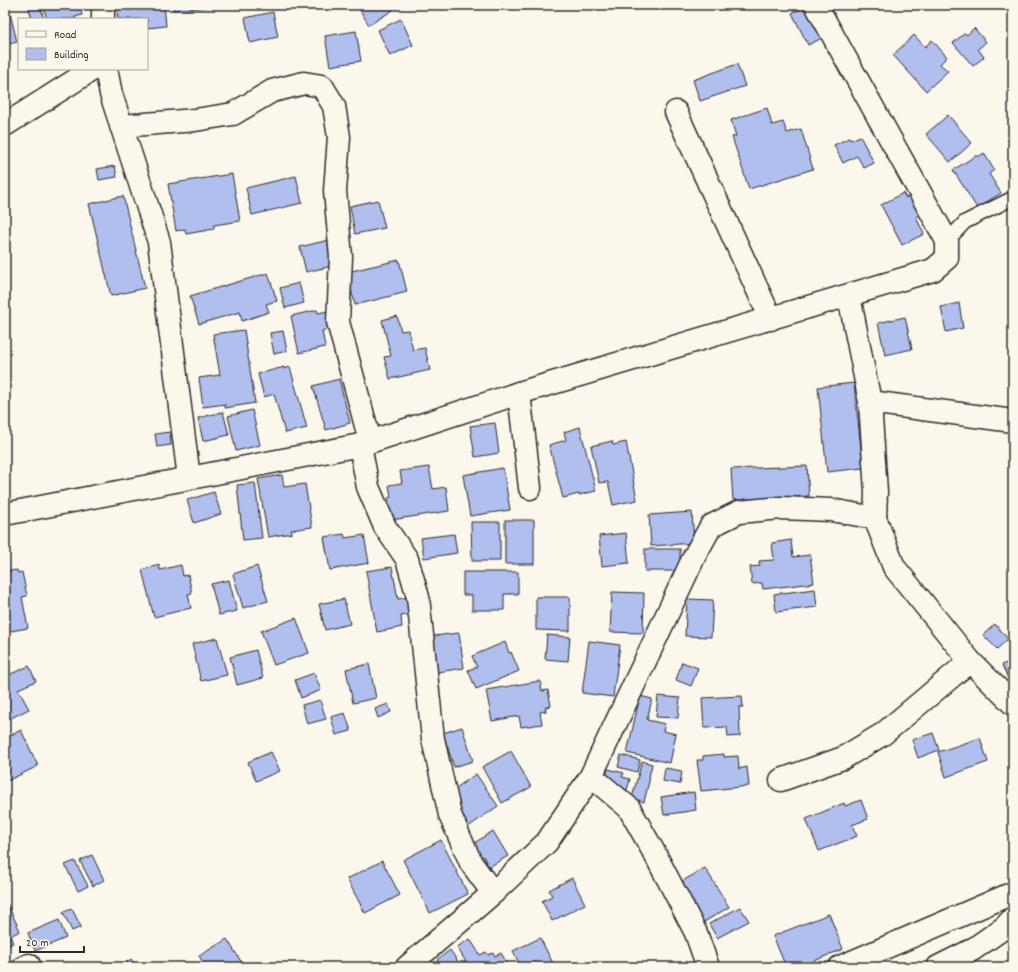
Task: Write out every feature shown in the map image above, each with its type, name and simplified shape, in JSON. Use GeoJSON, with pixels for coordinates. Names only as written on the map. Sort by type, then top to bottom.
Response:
{"type":"FeatureCollection","features":[{"type":"Feature","properties":{"kind":"street"},"geometry":{"type":"LineString","coordinates":[[103,5],[103,18]]}},
{"type":"Feature","properties":{"kind":"street"},"geometry":{"type":"LineString","coordinates":[[5,514],[365,443],[519,393],[934,270],[947,258],[946,241],[816,5]]}},
{"type":"Feature","properties":{"kind":"street"},"geometry":{"type":"LineString","coordinates":[[5,125],[91,70]]}},
{"type":"Feature","properties":{"kind":"street"},"geometry":{"type":"LineString","coordinates":[[106,70],[111,94],[159,242],[189,478]]}},
{"type":"Feature","properties":{"kind":"street"},"geometry":{"type":"LineString","coordinates":[[121,126],[195,120],[233,114],[272,91],[304,83],[322,86],[334,106],[339,137],[335,191],[341,257],[338,322],[365,443],[368,487],[385,527],[407,559],[418,597],[433,739],[450,815],[471,863],[493,893]]}},
{"type":"Feature","properties":{"kind":"street"},"geometry":{"type":"LineString","coordinates":[[676,112],[771,319]]}},
{"type":"Feature","properties":{"kind":"street"},"geometry":{"type":"LineString","coordinates":[[849,296],[870,402],[876,492],[875,518],[894,567],[970,661],[1013,704]]}},
{"type":"Feature","properties":{"kind":"street"},"geometry":{"type":"LineString","coordinates":[[519,393],[530,488]]}},
{"type":"Feature","properties":{"kind":"street"},"geometry":{"type":"LineString","coordinates":[[870,402],[1013,421]]}},
{"type":"Feature","properties":{"kind":"street"},"geometry":{"type":"LineString","coordinates":[[406,967],[493,893],[547,842],[591,776],[695,555],[711,526],[739,512],[781,508],[831,510],[875,518]]}},
{"type":"Feature","properties":{"kind":"street"},"geometry":{"type":"LineString","coordinates":[[780,780],[843,758],[883,734],[970,661]]}},
{"type":"Feature","properties":{"kind":"street"},"geometry":{"type":"LineString","coordinates":[[591,776],[629,808],[696,933],[708,967]]}},
{"type":"Feature","properties":{"kind":"street"},"geometry":{"type":"LineString","coordinates":[[840,967],[1013,893]]}},
{"type":"Feature","properties":{"kind":"street"},"geometry":{"type":"LineString","coordinates":[[938,967],[972,950],[1005,927],[1013,918]]}},
{"type":"Feature","properties":{"kind":"lane"},"geometry":{"type":"LineString","coordinates":[[946,241],[965,222],[1013,198]]}},
{"type":"Feature","properties":{"kind":"building"},"geometry":{"type":"Polygon","coordinates":[[[28,5],[40,5],[44,18],[32,18],[28,5]]]}},
{"type":"Feature","properties":{"kind":"building"},"geometry":{"type":"Polygon","coordinates":[[[43,5],[80,5],[82,15],[76,18],[47,18],[43,5]]]}},
{"type":"Feature","properties":{"kind":"building"},"geometry":{"type":"Polygon","coordinates":[[[116,5],[164,5],[166,26],[148,28],[148,18],[118,18],[116,5]]]}},
{"type":"Feature","properties":{"kind":"building"},"geometry":{"type":"Polygon","coordinates":[[[173,5],[212,5],[212,7],[173,10],[173,5]]]}},
{"type":"Feature","properties":{"kind":"building"},"geometry":{"type":"Polygon","coordinates":[[[362,5],[389,5],[393,10],[369,25],[358,7],[362,5]]]}},
{"type":"Feature","properties":{"kind":"building"},"geometry":{"type":"Polygon","coordinates":[[[808,5],[824,37],[808,45],[792,13],[808,5]]]}},
{"type":"Feature","properties":{"kind":"building"},"geometry":{"type":"Polygon","coordinates":[[[273,12],[278,37],[250,43],[245,18],[273,12]]]}},
{"type":"Feature","properties":{"kind":"building"},"geometry":{"type":"Polygon","coordinates":[[[10,13],[17,42],[5,45],[5,14],[10,13]]]}},
{"type":"Feature","properties":{"kind":"building"},"geometry":{"type":"Polygon","coordinates":[[[401,19],[413,45],[390,56],[378,30],[401,19]]]}},
{"type":"Feature","properties":{"kind":"building"},"geometry":{"type":"Polygon","coordinates":[[[974,28],[986,42],[978,49],[984,57],[973,66],[953,43],[965,33],[967,35],[974,28]]]}},
{"type":"Feature","properties":{"kind":"building"},"geometry":{"type":"Polygon","coordinates":[[[356,31],[361,61],[330,66],[325,36],[356,31]]]}},
{"type":"Feature","properties":{"kind":"building"},"geometry":{"type":"Polygon","coordinates":[[[914,35],[925,47],[932,40],[947,57],[940,64],[948,71],[926,91],[893,55],[914,35]]]}},
{"type":"Feature","properties":{"kind":"building"},"geometry":{"type":"Polygon","coordinates":[[[737,64],[745,86],[700,101],[693,80],[737,64]]]}},
{"type":"Feature","properties":{"kind":"building"},"geometry":{"type":"Polygon","coordinates":[[[767,108],[772,125],[783,122],[787,133],[801,129],[813,169],[749,189],[732,137],[736,136],[731,120],[767,108]]]}},
{"type":"Feature","properties":{"kind":"building"},"geometry":{"type":"Polygon","coordinates":[[[948,115],[972,143],[950,162],[926,134],[948,115]]]}},
{"type":"Feature","properties":{"kind":"building"},"geometry":{"type":"Polygon","coordinates":[[[860,136],[874,163],[864,168],[857,156],[843,163],[834,145],[849,138],[851,140],[860,136]]]}},
{"type":"Feature","properties":{"kind":"building"},"geometry":{"type":"Polygon","coordinates":[[[984,153],[994,170],[989,174],[1001,193],[977,208],[953,170],[977,155],[978,157],[984,153]]]}},
{"type":"Feature","properties":{"kind":"building"},"geometry":{"type":"Polygon","coordinates":[[[115,166],[117,177],[99,180],[97,169],[115,166]]]}},
{"type":"Feature","properties":{"kind":"building"},"geometry":{"type":"Polygon","coordinates":[[[232,174],[240,221],[214,225],[214,229],[186,234],[185,229],[176,231],[168,184],[232,174]]]}},
{"type":"Feature","properties":{"kind":"building"},"geometry":{"type":"Polygon","coordinates":[[[296,176],[302,203],[252,215],[246,188],[296,176]]]}},
{"type":"Feature","properties":{"kind":"building"},"geometry":{"type":"Polygon","coordinates":[[[903,193],[906,198],[913,194],[923,213],[916,217],[924,234],[902,245],[881,205],[903,193]]]}},
{"type":"Feature","properties":{"kind":"building"},"geometry":{"type":"Polygon","coordinates":[[[123,196],[145,288],[111,296],[89,204],[123,196]]]}},
{"type":"Feature","properties":{"kind":"building"},"geometry":{"type":"Polygon","coordinates":[[[378,200],[385,228],[355,234],[350,206],[378,200]]]}},
{"type":"Feature","properties":{"kind":"building"},"geometry":{"type":"Polygon","coordinates":[[[329,240],[332,255],[330,255],[332,266],[306,272],[300,247],[329,240]]]}},
{"type":"Feature","properties":{"kind":"building"},"geometry":{"type":"Polygon","coordinates":[[[399,260],[407,292],[355,305],[347,272],[399,260]]]}},
{"type":"Feature","properties":{"kind":"building"},"geometry":{"type":"Polygon","coordinates":[[[268,273],[277,301],[266,304],[269,312],[242,321],[240,312],[199,324],[190,296],[268,273]]]}},
{"type":"Feature","properties":{"kind":"building"},"geometry":{"type":"Polygon","coordinates":[[[299,283],[304,303],[285,308],[280,288],[299,283]]]}},
{"type":"Feature","properties":{"kind":"building"},"geometry":{"type":"Polygon","coordinates":[[[959,303],[963,328],[946,332],[941,307],[959,303]]]}},
{"type":"Feature","properties":{"kind":"building"},"geometry":{"type":"Polygon","coordinates":[[[317,310],[318,313],[328,311],[332,328],[322,331],[325,347],[299,353],[291,316],[317,310]]]}},
{"type":"Feature","properties":{"kind":"building"},"geometry":{"type":"Polygon","coordinates":[[[397,316],[401,331],[408,330],[413,350],[425,348],[430,370],[390,379],[384,357],[391,356],[382,320],[397,316]]]}},
{"type":"Feature","properties":{"kind":"building"},"geometry":{"type":"Polygon","coordinates":[[[905,317],[912,349],[885,355],[878,323],[905,317]]]}},
{"type":"Feature","properties":{"kind":"building"},"geometry":{"type":"Polygon","coordinates":[[[244,330],[255,403],[225,408],[225,404],[203,407],[199,378],[220,375],[213,334],[244,330]]]}},
{"type":"Feature","properties":{"kind":"building"},"geometry":{"type":"Polygon","coordinates":[[[283,331],[287,351],[274,354],[270,333],[283,331]]]}},
{"type":"Feature","properties":{"kind":"building"},"geometry":{"type":"Polygon","coordinates":[[[284,367],[284,369],[290,367],[307,428],[285,433],[274,394],[264,397],[258,374],[284,367]]]}},
{"type":"Feature","properties":{"kind":"building"},"geometry":{"type":"Polygon","coordinates":[[[339,379],[350,423],[326,430],[313,386],[339,379]]]}},
{"type":"Feature","properties":{"kind":"building"},"geometry":{"type":"Polygon","coordinates":[[[854,383],[863,468],[827,472],[818,387],[854,383]]]}},
{"type":"Feature","properties":{"kind":"building"},"geometry":{"type":"Polygon","coordinates":[[[252,410],[260,445],[236,451],[228,416],[252,410]]]}},
{"type":"Feature","properties":{"kind":"building"},"geometry":{"type":"Polygon","coordinates":[[[223,412],[229,435],[203,441],[198,418],[223,412]]]}},
{"type":"Feature","properties":{"kind":"building"},"geometry":{"type":"Polygon","coordinates":[[[495,423],[499,453],[475,457],[470,426],[495,423]]]}},
{"type":"Feature","properties":{"kind":"building"},"geometry":{"type":"Polygon","coordinates":[[[580,427],[596,491],[563,498],[549,445],[566,440],[564,432],[580,427]]]}},
{"type":"Feature","properties":{"kind":"building"},"geometry":{"type":"Polygon","coordinates":[[[170,432],[171,445],[157,447],[155,434],[170,432]]]}},
{"type":"Feature","properties":{"kind":"building"},"geometry":{"type":"Polygon","coordinates":[[[612,441],[613,445],[626,442],[637,500],[613,505],[608,482],[599,483],[591,446],[612,441]]]}},
{"type":"Feature","properties":{"kind":"building"},"geometry":{"type":"Polygon","coordinates":[[[807,466],[809,496],[733,500],[731,469],[807,466]]]}},
{"type":"Feature","properties":{"kind":"building"},"geometry":{"type":"Polygon","coordinates":[[[429,467],[433,489],[446,487],[449,511],[391,520],[388,498],[391,497],[389,485],[402,483],[400,471],[429,467]]]}},
{"type":"Feature","properties":{"kind":"building"},"geometry":{"type":"Polygon","coordinates":[[[503,468],[510,510],[470,516],[463,475],[503,468]]]}},
{"type":"Feature","properties":{"kind":"building"},"geometry":{"type":"Polygon","coordinates":[[[282,475],[284,487],[305,484],[312,527],[291,530],[292,533],[268,537],[258,479],[282,475]]]}},
{"type":"Feature","properties":{"kind":"building"},"geometry":{"type":"Polygon","coordinates":[[[255,483],[262,538],[243,540],[237,485],[255,483]]]}},
{"type":"Feature","properties":{"kind":"building"},"geometry":{"type":"Polygon","coordinates":[[[214,492],[221,514],[194,523],[187,500],[214,492]]]}},
{"type":"Feature","properties":{"kind":"building"},"geometry":{"type":"Polygon","coordinates":[[[692,512],[694,543],[651,546],[649,515],[692,512]]]}},
{"type":"Feature","properties":{"kind":"building"},"geometry":{"type":"Polygon","coordinates":[[[505,520],[534,520],[534,564],[505,564],[505,520]]]}},
{"type":"Feature","properties":{"kind":"building"},"geometry":{"type":"Polygon","coordinates":[[[471,522],[500,522],[500,561],[472,561],[471,522]]]}},
{"type":"Feature","properties":{"kind":"building"},"geometry":{"type":"Polygon","coordinates":[[[626,533],[629,563],[602,566],[599,536],[626,533]]]}},
{"type":"Feature","properties":{"kind":"building"},"geometry":{"type":"Polygon","coordinates":[[[344,534],[345,538],[364,535],[369,563],[330,570],[324,537],[344,534]]]}},
{"type":"Feature","properties":{"kind":"building"},"geometry":{"type":"Polygon","coordinates":[[[454,534],[457,553],[424,558],[421,538],[454,534]]]}},
{"type":"Feature","properties":{"kind":"building"},"geometry":{"type":"Polygon","coordinates":[[[791,540],[793,557],[810,555],[814,583],[763,589],[762,583],[752,584],[750,567],[760,566],[759,561],[774,560],[772,543],[791,540]]]}},
{"type":"Feature","properties":{"kind":"building"},"geometry":{"type":"Polygon","coordinates":[[[645,549],[680,549],[680,571],[645,571],[645,549]]]}},
{"type":"Feature","properties":{"kind":"building"},"geometry":{"type":"Polygon","coordinates":[[[5,562],[7,562],[9,571],[17,570],[18,573],[22,572],[27,596],[22,597],[28,628],[5,632],[5,562]]]}},
{"type":"Feature","properties":{"kind":"building"},"geometry":{"type":"Polygon","coordinates":[[[159,565],[160,570],[181,565],[183,576],[188,575],[192,593],[188,594],[191,608],[154,617],[142,570],[159,565]]]}},
{"type":"Feature","properties":{"kind":"building"},"geometry":{"type":"Polygon","coordinates":[[[257,566],[268,601],[243,608],[233,574],[257,566]]]}},
{"type":"Feature","properties":{"kind":"building"},"geometry":{"type":"Polygon","coordinates":[[[392,567],[398,599],[408,597],[412,614],[401,616],[402,627],[377,632],[366,571],[392,567]]]}},
{"type":"Feature","properties":{"kind":"building"},"geometry":{"type":"Polygon","coordinates":[[[463,572],[518,572],[518,594],[504,594],[504,610],[472,610],[472,595],[463,595],[463,572]]]}},
{"type":"Feature","properties":{"kind":"building"},"geometry":{"type":"Polygon","coordinates":[[[229,580],[237,611],[219,615],[211,584],[229,580]]]}},
{"type":"Feature","properties":{"kind":"building"},"geometry":{"type":"Polygon","coordinates":[[[815,589],[817,607],[776,612],[774,594],[815,589]]]}},
{"type":"Feature","properties":{"kind":"building"},"geometry":{"type":"Polygon","coordinates":[[[612,592],[644,593],[643,633],[610,632],[612,592]]]}},
{"type":"Feature","properties":{"kind":"building"},"geometry":{"type":"Polygon","coordinates":[[[536,597],[570,597],[570,631],[536,630],[536,597]]]}},
{"type":"Feature","properties":{"kind":"building"},"geometry":{"type":"Polygon","coordinates":[[[344,599],[350,624],[325,630],[319,604],[344,599]]]}},
{"type":"Feature","properties":{"kind":"building"},"geometry":{"type":"Polygon","coordinates":[[[687,599],[713,600],[711,637],[685,636],[687,599]]]}},
{"type":"Feature","properties":{"kind":"building"},"geometry":{"type":"Polygon","coordinates":[[[296,618],[309,653],[274,665],[261,631],[296,618]]]}},
{"type":"Feature","properties":{"kind":"building"},"geometry":{"type":"Polygon","coordinates":[[[995,624],[1008,639],[997,649],[983,635],[995,624]]]}},
{"type":"Feature","properties":{"kind":"building"},"geometry":{"type":"Polygon","coordinates":[[[459,633],[464,668],[431,673],[426,637],[459,633]]]}},
{"type":"Feature","properties":{"kind":"building"},"geometry":{"type":"Polygon","coordinates":[[[547,635],[570,637],[568,661],[545,659],[547,635]]]}},
{"type":"Feature","properties":{"kind":"building"},"geometry":{"type":"Polygon","coordinates":[[[217,638],[227,675],[201,681],[192,644],[217,638]]]}},
{"type":"Feature","properties":{"kind":"building"},"geometry":{"type":"Polygon","coordinates":[[[589,641],[620,645],[613,697],[582,693],[589,641]]]}},
{"type":"Feature","properties":{"kind":"building"},"geometry":{"type":"Polygon","coordinates":[[[505,642],[519,671],[476,689],[468,670],[477,667],[472,656],[505,642]]]}},
{"type":"Feature","properties":{"kind":"building"},"geometry":{"type":"Polygon","coordinates":[[[256,650],[263,678],[237,685],[230,657],[256,650]]]}},
{"type":"Feature","properties":{"kind":"building"},"geometry":{"type":"Polygon","coordinates":[[[1013,660],[1013,689],[1002,665],[1013,660]]]}},
{"type":"Feature","properties":{"kind":"building"},"geometry":{"type":"Polygon","coordinates":[[[682,662],[698,668],[691,686],[676,680],[682,662]]]}},
{"type":"Feature","properties":{"kind":"building"},"geometry":{"type":"Polygon","coordinates":[[[369,664],[376,698],[353,703],[346,669],[369,664]]]}},
{"type":"Feature","properties":{"kind":"building"},"geometry":{"type":"Polygon","coordinates":[[[29,666],[36,681],[18,689],[29,709],[5,721],[5,676],[29,666]]]}},
{"type":"Feature","properties":{"kind":"building"},"geometry":{"type":"Polygon","coordinates":[[[314,673],[321,690],[301,698],[295,680],[314,673]]]}},
{"type":"Feature","properties":{"kind":"building"},"geometry":{"type":"Polygon","coordinates":[[[540,681],[542,691],[548,690],[551,706],[545,707],[546,711],[540,712],[542,724],[521,727],[519,716],[492,721],[486,690],[540,681]]]}},
{"type":"Feature","properties":{"kind":"building"},"geometry":{"type":"Polygon","coordinates":[[[640,696],[652,699],[647,720],[665,724],[663,731],[676,734],[670,763],[627,753],[640,696]]]}},
{"type":"Feature","properties":{"kind":"building"},"geometry":{"type":"Polygon","coordinates":[[[658,696],[680,698],[678,718],[656,717],[658,696]]]}},
{"type":"Feature","properties":{"kind":"building"},"geometry":{"type":"Polygon","coordinates":[[[742,696],[743,707],[739,707],[740,736],[728,737],[727,727],[704,728],[702,698],[742,696]]]}},
{"type":"Feature","properties":{"kind":"building"},"geometry":{"type":"Polygon","coordinates":[[[320,700],[326,719],[307,724],[302,705],[320,700]]]}},
{"type":"Feature","properties":{"kind":"building"},"geometry":{"type":"Polygon","coordinates":[[[388,704],[391,712],[378,718],[375,709],[388,704]]]}},
{"type":"Feature","properties":{"kind":"building"},"geometry":{"type":"Polygon","coordinates":[[[345,713],[351,731],[336,735],[331,717],[345,713]]]}},
{"type":"Feature","properties":{"kind":"building"},"geometry":{"type":"Polygon","coordinates":[[[462,727],[473,761],[454,767],[443,733],[462,727]]]}},
{"type":"Feature","properties":{"kind":"building"},"geometry":{"type":"Polygon","coordinates":[[[21,730],[38,766],[5,782],[5,738],[21,730]]]}},
{"type":"Feature","properties":{"kind":"building"},"geometry":{"type":"Polygon","coordinates":[[[933,733],[939,750],[918,758],[912,740],[933,733]]]}},
{"type":"Feature","properties":{"kind":"building"},"geometry":{"type":"Polygon","coordinates":[[[980,738],[988,762],[946,777],[938,752],[980,738]]]}},
{"type":"Feature","properties":{"kind":"building"},"geometry":{"type":"Polygon","coordinates":[[[511,751],[531,787],[502,803],[482,767],[511,751]]]}},
{"type":"Feature","properties":{"kind":"building"},"geometry":{"type":"Polygon","coordinates":[[[271,752],[280,771],[256,781],[248,762],[271,752]]]}},
{"type":"Feature","properties":{"kind":"building"},"geometry":{"type":"Polygon","coordinates":[[[724,754],[724,757],[738,756],[739,769],[747,767],[749,786],[701,791],[697,760],[703,760],[703,756],[724,754]]]}},
{"type":"Feature","properties":{"kind":"building"},"geometry":{"type":"Polygon","coordinates":[[[621,755],[640,760],[637,772],[618,767],[621,755]]]}},
{"type":"Feature","properties":{"kind":"building"},"geometry":{"type":"Polygon","coordinates":[[[642,761],[652,764],[644,802],[632,798],[642,761]]]}},
{"type":"Feature","properties":{"kind":"building"},"geometry":{"type":"Polygon","coordinates":[[[665,768],[682,771],[680,784],[663,781],[665,768]]]}},
{"type":"Feature","properties":{"kind":"building"},"geometry":{"type":"Polygon","coordinates":[[[608,769],[624,773],[622,777],[630,779],[627,790],[604,784],[608,769]]]}},
{"type":"Feature","properties":{"kind":"building"},"geometry":{"type":"Polygon","coordinates":[[[476,774],[498,806],[468,827],[446,795],[476,774]]]}},
{"type":"Feature","properties":{"kind":"building"},"geometry":{"type":"Polygon","coordinates":[[[694,792],[696,810],[664,815],[661,797],[694,792]]]}},
{"type":"Feature","properties":{"kind":"building"},"geometry":{"type":"Polygon","coordinates":[[[861,800],[868,819],[852,825],[857,836],[819,851],[806,819],[844,803],[845,806],[861,800]]]}},
{"type":"Feature","properties":{"kind":"building"},"geometry":{"type":"Polygon","coordinates":[[[493,831],[508,856],[489,867],[483,856],[474,862],[465,849],[493,831]]]}},
{"type":"Feature","properties":{"kind":"building"},"geometry":{"type":"Polygon","coordinates":[[[441,840],[468,894],[430,913],[403,860],[441,840]]]}},
{"type":"Feature","properties":{"kind":"building"},"geometry":{"type":"Polygon","coordinates":[[[92,855],[104,880],[93,886],[80,861],[92,855]]]}},
{"type":"Feature","properties":{"kind":"building"},"geometry":{"type":"Polygon","coordinates":[[[75,861],[88,886],[78,891],[65,865],[75,861]]]}},
{"type":"Feature","properties":{"kind":"building"},"geometry":{"type":"Polygon","coordinates":[[[382,861],[400,895],[365,913],[347,879],[382,861]]]}},
{"type":"Feature","properties":{"kind":"building"},"geometry":{"type":"Polygon","coordinates":[[[705,868],[729,907],[699,925],[674,886],[705,868]]]}},
{"type":"Feature","properties":{"kind":"building"},"geometry":{"type":"Polygon","coordinates":[[[572,878],[585,904],[552,921],[542,901],[552,896],[549,890],[572,878]]]}},
{"type":"Feature","properties":{"kind":"building"},"geometry":{"type":"Polygon","coordinates":[[[5,899],[20,931],[10,936],[13,943],[5,947],[5,899]]]}},
{"type":"Feature","properties":{"kind":"building"},"geometry":{"type":"Polygon","coordinates":[[[740,907],[749,921],[717,938],[709,924],[740,907]]]}},
{"type":"Feature","properties":{"kind":"building"},"geometry":{"type":"Polygon","coordinates":[[[72,909],[81,927],[72,931],[63,912],[72,909]]]}},
{"type":"Feature","properties":{"kind":"building"},"geometry":{"type":"Polygon","coordinates":[[[829,914],[843,949],[799,967],[786,967],[773,936],[829,914]]]}},
{"type":"Feature","properties":{"kind":"building"},"geometry":{"type":"Polygon","coordinates":[[[59,920],[66,938],[35,951],[28,933],[59,920]]]}},
{"type":"Feature","properties":{"kind":"building"},"geometry":{"type":"Polygon","coordinates":[[[540,938],[555,967],[521,967],[513,951],[540,938]]]}},
{"type":"Feature","properties":{"kind":"building"},"geometry":{"type":"Polygon","coordinates":[[[227,939],[242,963],[236,967],[206,967],[199,956],[227,939]]]}},
{"type":"Feature","properties":{"kind":"building"},"geometry":{"type":"Polygon","coordinates":[[[470,939],[480,955],[486,952],[488,955],[493,953],[495,956],[501,953],[509,967],[469,967],[457,947],[470,939]]]}},
{"type":"Feature","properties":{"kind":"building"},"geometry":{"type":"Polygon","coordinates":[[[450,950],[461,966],[460,967],[442,967],[437,960],[450,950]]]}},
{"type":"Feature","properties":{"kind":"building"},"geometry":{"type":"Polygon","coordinates":[[[131,959],[137,967],[121,967],[131,959]]]}}]}
